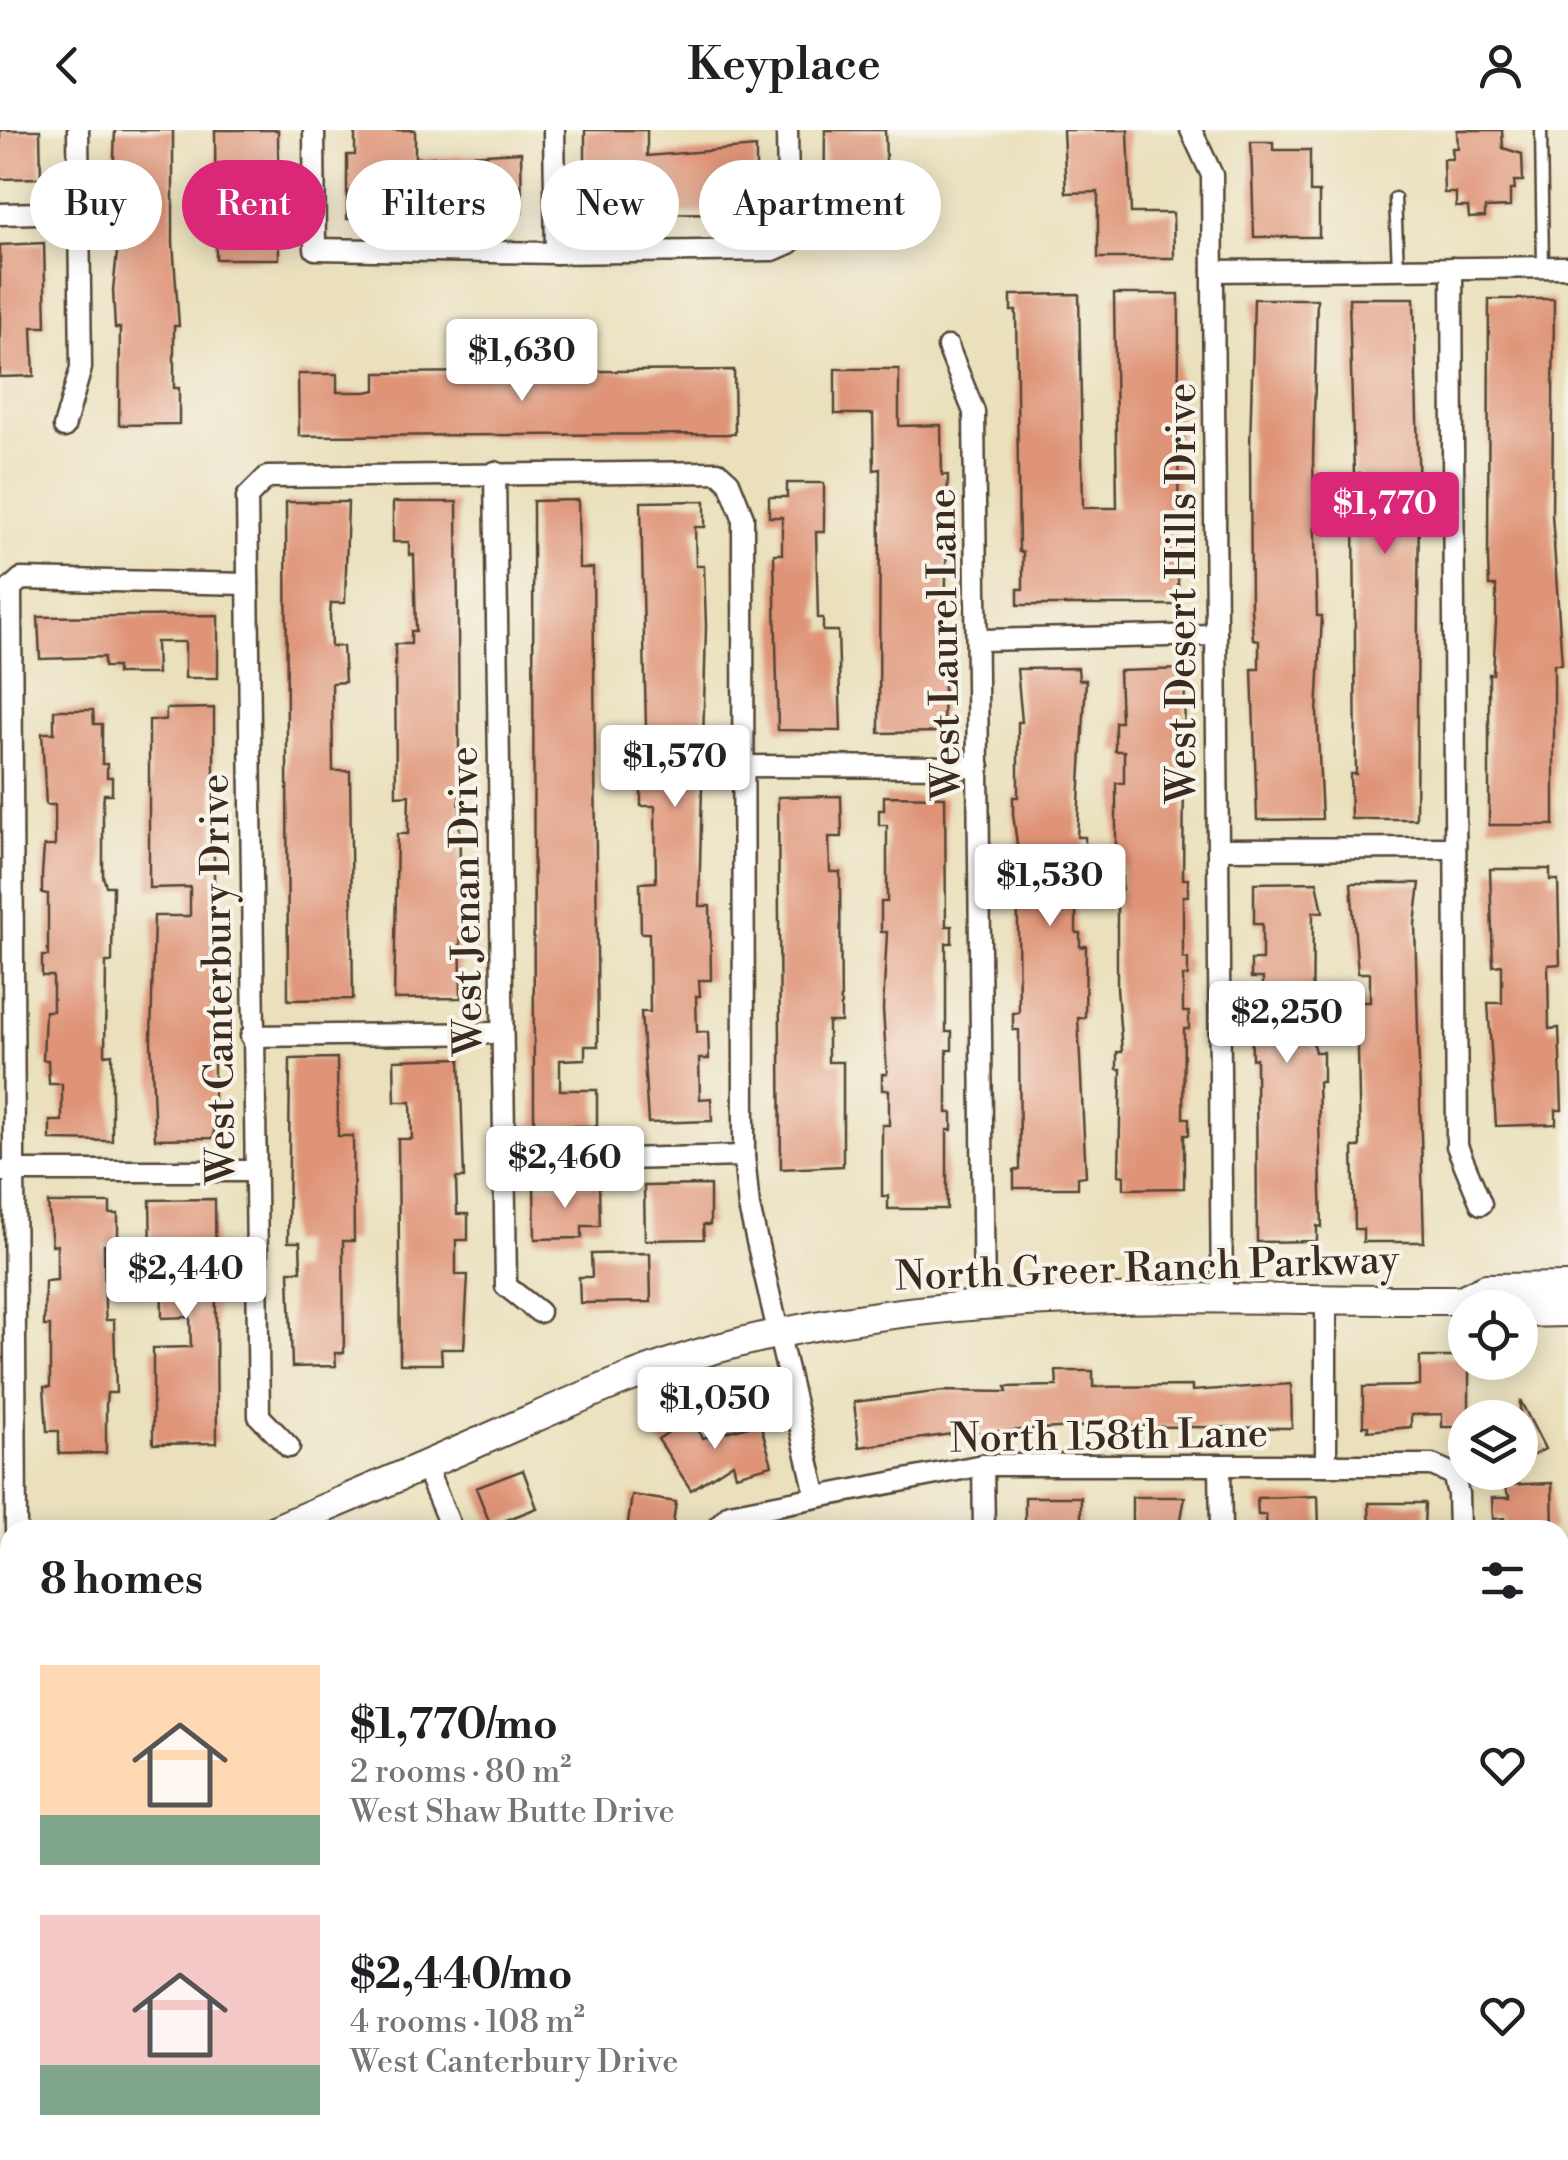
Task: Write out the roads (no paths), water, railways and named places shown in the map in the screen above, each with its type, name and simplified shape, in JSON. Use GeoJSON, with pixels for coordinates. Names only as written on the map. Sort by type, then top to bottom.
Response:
{"type":"FeatureCollection","features":[{"type":"Feature","properties":{"kind":"street"},"geometry":{"type":"LineString","coordinates":[[78,130],[79,160]]}},
{"type":"Feature","properties":{"kind":"street"},"geometry":{"type":"LineString","coordinates":[[314,130],[315,249],[556,254],[773,250],[788,243],[786,130]]}},
{"type":"Feature","properties":{"kind":"street"},"geometry":{"type":"LineString","coordinates":[[554,130],[556,254]]}},
{"type":"Feature","properties":{"kind":"street","name":"West Desert Hills Drive"},"geometry":{"type":"LineString","coordinates":[[1191,130],[1212,174],[1222,1301]]}},
{"type":"Feature","properties":{"kind":"street"},"geometry":{"type":"LineString","coordinates":[[0,214],[30,213]]}},
{"type":"Feature","properties":{"kind":"street"},"geometry":{"type":"LineString","coordinates":[[64,426],[81,368],[80,250]]}},
{"type":"Feature","properties":{"kind":"street"},"geometry":{"type":"LineString","coordinates":[[1213,271],[1568,266]]}},
{"type":"Feature","properties":{"kind":"street"},"geometry":{"type":"LineString","coordinates":[[1452,268],[1457,1146],[1481,1204]]}},
{"type":"Feature","properties":{"kind":"street","name":"West Laurel Lane"},"geometry":{"type":"LineString","coordinates":[[948,347],[974,412],[980,640],[984,1305]]}},
{"type":"Feature","properties":{"kind":"street"},"geometry":{"type":"LineString","coordinates":[[495,472],[718,472],[730,482],[742,517],[744,1156],[749,1207],[816,1494]]}},
{"type":"Feature","properties":{"kind":"street","name":"West Canterbury Drive"},"geometry":{"type":"LineString","coordinates":[[290,1447],[259,1416],[251,1036],[247,497],[267,477],[495,472]]}},
{"type":"Feature","properties":{"kind":"street","name":"West Jenan Drive"},"geometry":{"type":"LineString","coordinates":[[495,472],[506,1286],[538,1312]]}},
{"type":"Feature","properties":{"kind":"street"},"geometry":{"type":"LineString","coordinates":[[16,1520],[6,1171],[11,588],[21,580],[248,584]]}},
{"type":"Feature","properties":{"kind":"street"},"geometry":{"type":"LineString","coordinates":[[980,640],[1216,635]]}},
{"type":"Feature","properties":{"kind":"street"},"geometry":{"type":"LineString","coordinates":[[743,766],[979,767]]}},
{"type":"Feature","properties":{"kind":"street"},"geometry":{"type":"LineString","coordinates":[[1218,849],[1456,848]]}},
{"type":"Feature","properties":{"kind":"street"},"geometry":{"type":"LineString","coordinates":[[251,1036],[502,1033]]}},
{"type":"Feature","properties":{"kind":"street"},"geometry":{"type":"LineString","coordinates":[[504,1162],[744,1156]]}},
{"type":"Feature","properties":{"kind":"street"},"geometry":{"type":"LineString","coordinates":[[6,1171],[254,1171]]}},
{"type":"Feature","properties":{"kind":"street","name":"North Greer Ranch Parkway"},"geometry":{"type":"LineString","coordinates":[[1484,1290],[1568,1288]]}},
{"type":"Feature","properties":{"kind":"street"},"geometry":{"type":"LineString","coordinates":[[1326,1300],[1326,1465]]}},
{"type":"Feature","properties":{"kind":"street","name":"North Greer Ranch Parkway"},"geometry":{"type":"LineString","coordinates":[[298,1520],[626,1379],[778,1334],[898,1312],[984,1305],[1326,1300],[1448,1303]]}},
{"type":"Feature","properties":{"kind":"street"},"geometry":{"type":"LineString","coordinates":[[1538,1312],[1568,1312]]}},
{"type":"Feature","properties":{"kind":"street"},"geometry":{"type":"LineString","coordinates":[[983,1465],[984,1520]]}},
{"type":"Feature","properties":{"kind":"street","name":"North 158th Lane"},"geometry":{"type":"LineString","coordinates":[[724,1520],[730,1514],[816,1494],[983,1465],[1432,1465],[1453,1474],[1457,1520]]}},
{"type":"Feature","properties":{"kind":"street"},"geometry":{"type":"LineString","coordinates":[[425,1466],[448,1520]]}},
{"type":"Feature","properties":{"kind":"street"},"geometry":{"type":"LineString","coordinates":[[1220,1466],[1221,1520]]}},
{"type":"Feature","properties":{"kind":"lane"},"geometry":{"type":"LineString","coordinates":[[1541,130],[1543,267]]}},
{"type":"Feature","properties":{"kind":"lane"},"geometry":{"type":"LineString","coordinates":[[1394,198],[1398,268]]}}]}
